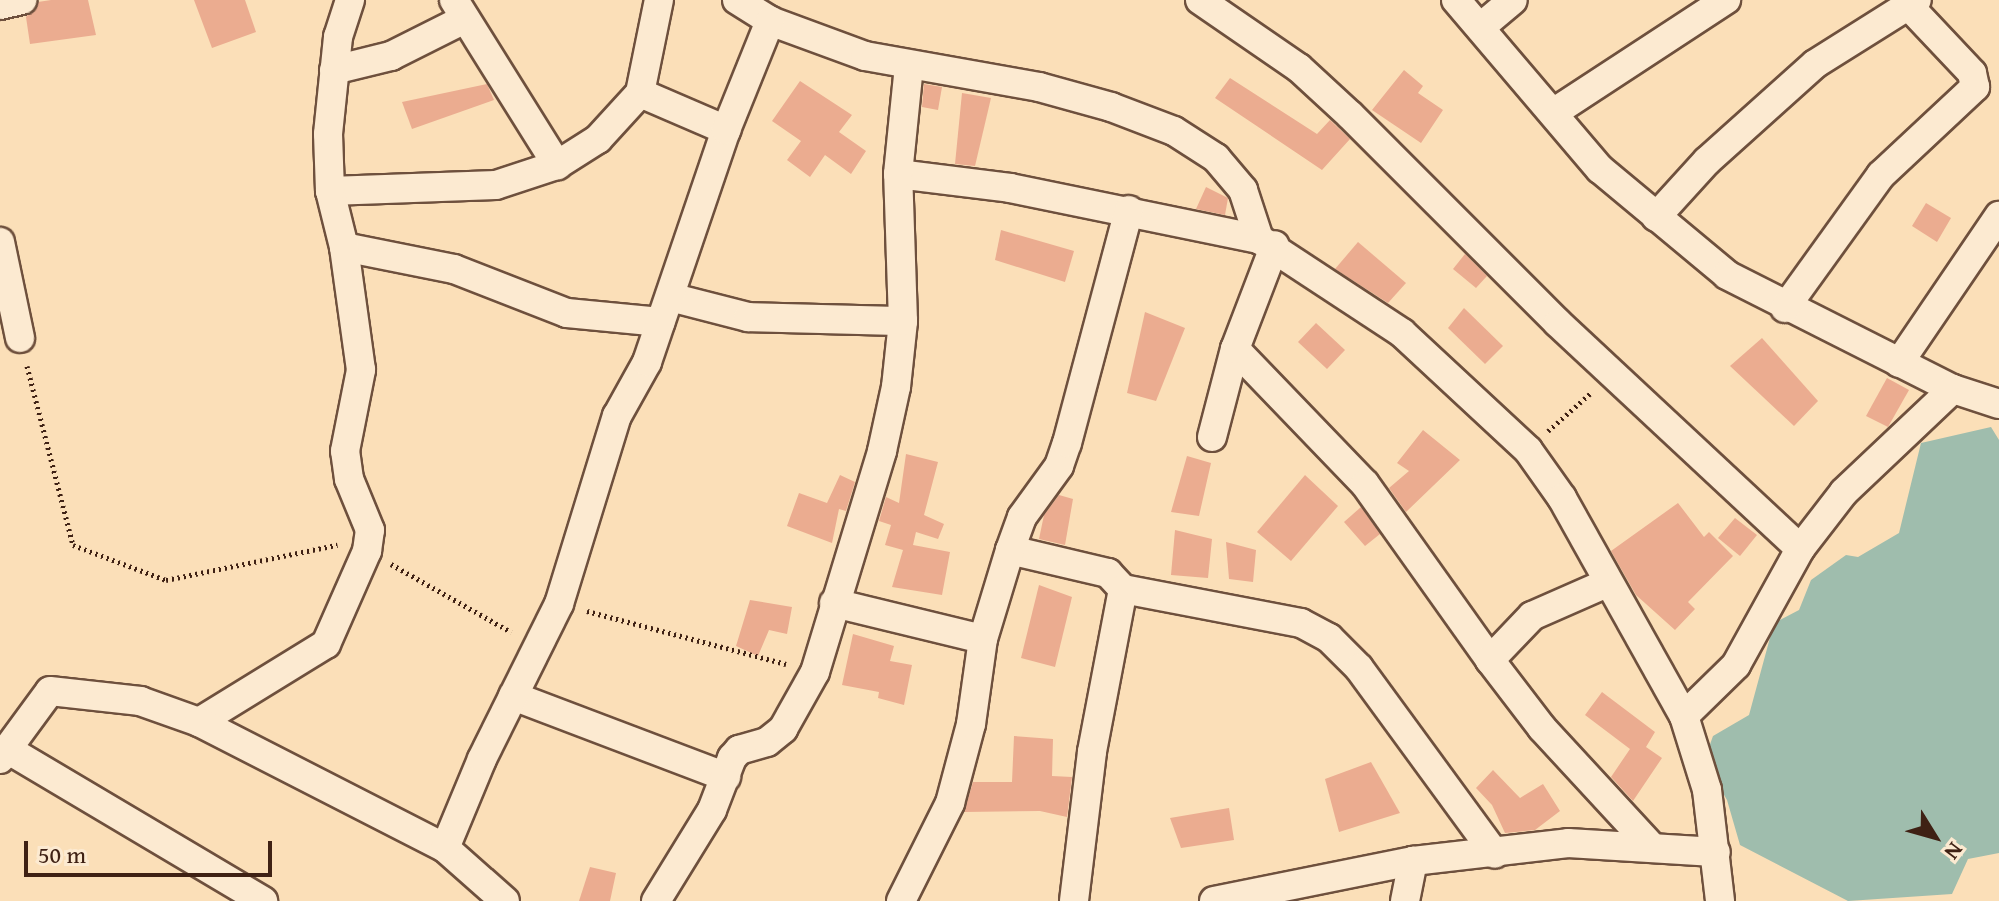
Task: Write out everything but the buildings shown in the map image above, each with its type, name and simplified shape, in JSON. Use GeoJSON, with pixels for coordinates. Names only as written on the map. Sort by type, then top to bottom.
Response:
{"type":"FeatureCollection","features":[{"type":"Feature","properties":{"kind":"street"},"geometry":{"type":"LineString","coordinates":[[0,5],[22,0]]}},
{"type":"Feature","properties":{"kind":"street"},"geometry":{"type":"LineString","coordinates":[[199,722],[326,644],[367,551],[370,530],[349,479],[345,451],[361,370],[344,247],[330,191],[328,134],[334,70],[350,0]]}},
{"type":"Feature","properties":{"kind":"street"},"geometry":{"type":"LineString","coordinates":[[330,191],[496,185],[557,165],[598,139],[640,93],[659,0]]}},
{"type":"Feature","properties":{"kind":"street"},"geometry":{"type":"LineString","coordinates":[[737,0],[770,21],[852,52],[1063,93],[1174,131],[1231,173],[1267,242],[1212,437]]}},
{"type":"Feature","properties":{"kind":"street"},"geometry":{"type":"LineString","coordinates":[[1200,0],[1299,68],[1614,375],[1800,549]]}},
{"type":"Feature","properties":{"kind":"street"},"geometry":{"type":"LineString","coordinates":[[1456,0],[1482,26],[1600,169],[1727,275],[1785,308],[1953,389],[1999,404]]}},
{"type":"Feature","properties":{"kind":"street"},"geometry":{"type":"LineString","coordinates":[[1482,26],[1513,0]]}},
{"type":"Feature","properties":{"kind":"street"},"geometry":{"type":"LineString","coordinates":[[1553,113],[1726,0]]}},
{"type":"Feature","properties":{"kind":"street"},"geometry":{"type":"LineString","coordinates":[[1656,217],[1707,161],[1815,64],[1912,3],[1972,73],[1975,87],[1881,175],[1785,308]]}},
{"type":"Feature","properties":{"kind":"street"},"geometry":{"type":"LineString","coordinates":[[334,70],[391,56],[460,9],[557,165]]}},
{"type":"Feature","properties":{"kind":"street"},"geometry":{"type":"LineString","coordinates":[[445,848],[513,696],[559,604],[617,416],[647,362],[726,130],[770,21]]}},
{"type":"Feature","properties":{"kind":"street"},"geometry":{"type":"LineString","coordinates":[[656,901],[739,750],[767,742],[783,729],[815,672],[882,451],[903,321],[898,174],[909,65]]}},
{"type":"Feature","properties":{"kind":"street"},"geometry":{"type":"LineString","coordinates":[[640,93],[726,130]]}},
{"type":"Feature","properties":{"kind":"street"},"geometry":{"type":"LineString","coordinates":[[898,174],[1129,210],[1267,242],[1402,333],[1528,450],[1578,524],[1607,583],[1684,716],[1707,790],[1720,901]]}},
{"type":"Feature","properties":{"kind":"street"},"geometry":{"type":"LineString","coordinates":[[901,901],[950,803],[971,724],[983,639],[1022,517],[1059,466],[1067,443],[1129,210]]}},
{"type":"Feature","properties":{"kind":"street"},"geometry":{"type":"LineString","coordinates":[[1899,363],[1999,216]]}},
{"type":"Feature","properties":{"kind":"street"},"geometry":{"type":"LineString","coordinates":[[0,242],[20,338]]}},
{"type":"Feature","properties":{"kind":"street"},"geometry":{"type":"LineString","coordinates":[[344,247],[454,269],[567,313],[666,310],[760,318],[903,321]]}},
{"type":"Feature","properties":{"kind":"street"},"geometry":{"type":"LineString","coordinates":[[1235,349],[1365,484],[1542,728],[1651,846]]}},
{"type":"Feature","properties":{"kind":"street"},"geometry":{"type":"LineString","coordinates":[[1684,716],[1736,665],[1800,549],[1844,492],[1953,389]]}},
{"type":"Feature","properties":{"kind":"street"},"geometry":{"type":"LineString","coordinates":[[1010,550],[1108,573],[1123,589],[1301,623],[1329,638],[1359,668],[1495,854]]}},
{"type":"Feature","properties":{"kind":"street"},"geometry":{"type":"LineString","coordinates":[[1490,660],[1532,616],[1607,583]]}},
{"type":"Feature","properties":{"kind":"street"},"geometry":{"type":"LineString","coordinates":[[1074,901],[1092,752],[1123,589]]}},
{"type":"Feature","properties":{"kind":"street"},"geometry":{"type":"LineString","coordinates":[[834,603],[983,639]]}},
{"type":"Feature","properties":{"kind":"street"},"geometry":{"type":"LineString","coordinates":[[263,901],[4,754],[50,691],[140,701],[199,722],[445,848],[505,901]]}},
{"type":"Feature","properties":{"kind":"street"},"geometry":{"type":"LineString","coordinates":[[513,696],[726,777]]}},
{"type":"Feature","properties":{"kind":"street"},"geometry":{"type":"LineString","coordinates":[[1214,901],[1413,861],[1495,854],[1568,843],[1716,852]]}},
{"type":"Feature","properties":{"kind":"street"},"geometry":{"type":"LineString","coordinates":[[1405,901],[1413,861]]}},
{"type":"Feature","properties":{"kind":"path"},"geometry":{"type":"LineString","coordinates":[[20,338],[73,545],[166,580],[339,544],[367,551],[538,648]]}},
{"type":"Feature","properties":{"kind":"path"},"geometry":{"type":"LineString","coordinates":[[1528,450],[1614,375]]}},
{"type":"Feature","properties":{"kind":"path"},"geometry":{"type":"LineString","coordinates":[[559,604],[815,672]]}},
{"type":"Feature","properties":{"kind":"shaded area"},"geometry":{"type":"Polygon","coordinates":[[[1991,427],[1999,440],[1999,853],[1968,859],[1952,894],[1848,901],[1740,845],[1727,800],[1704,761],[1713,736],[1749,715],[1774,623],[1799,610],[1811,580],[1846,555],[1858,557],[1899,533],[1921,443],[1991,427]]]}}]}
